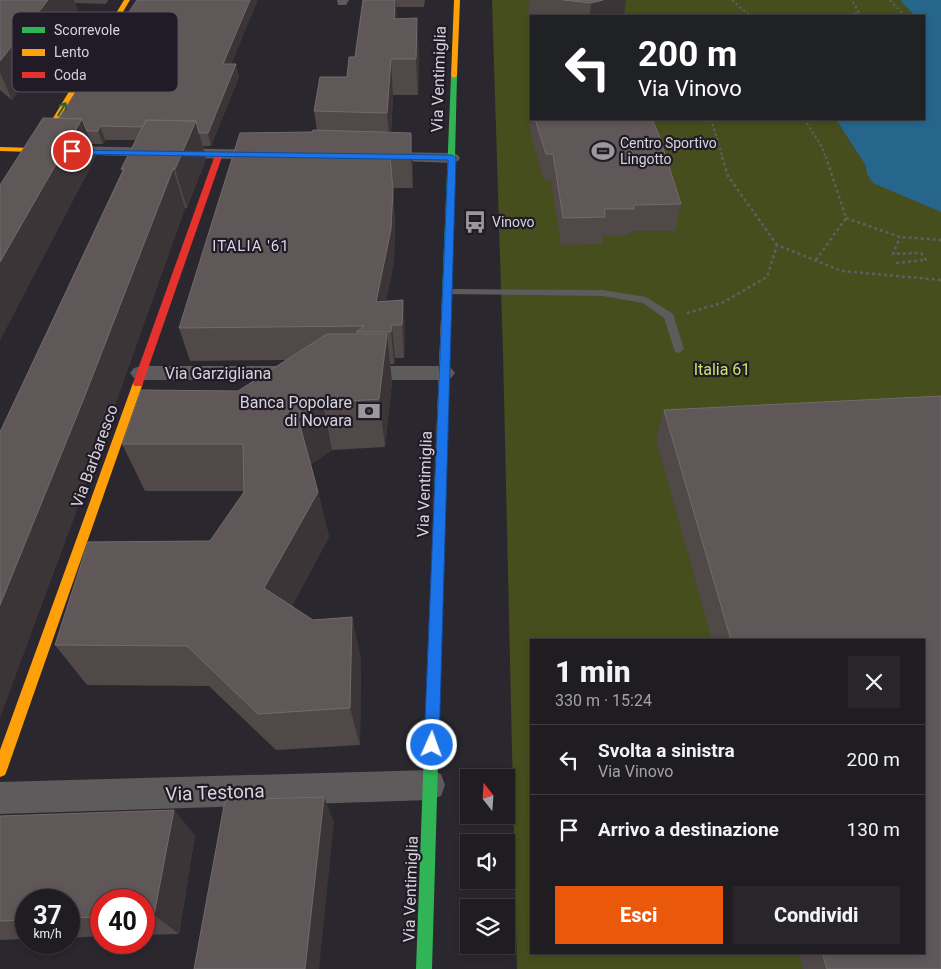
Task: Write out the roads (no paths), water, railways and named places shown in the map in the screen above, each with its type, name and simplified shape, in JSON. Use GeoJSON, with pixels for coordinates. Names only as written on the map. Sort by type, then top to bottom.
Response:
{"type":"FeatureCollection","features":[{"type":"Feature","properties":{"kind":"street"},"geometry":{"type":"LineString","coordinates":[[120,12],[127,0]]}},
{"type":"Feature","properties":{"kind":"street","name":"Via Ventimiglia"},"geometry":{"type":"LineString","coordinates":[[424,969],[457,0]]}},
{"type":"Feature","properties":{"kind":"street"},"geometry":{"type":"LineString","coordinates":[[0,212],[72,92]]}},
{"type":"Feature","properties":{"kind":"street"},"geometry":{"type":"LineString","coordinates":[[0,150],[277,155]]}},
{"type":"Feature","properties":{"kind":"street","name":"Via Barbaresco"},"geometry":{"type":"LineString","coordinates":[[0,770],[219,154]]}},
{"type":"Feature","properties":{"kind":"street"},"geometry":{"type":"LineString","coordinates":[[363,156],[452,158]]}},
{"type":"Feature","properties":{"kind":"street","name":"Via Garzigliana"},"geometry":{"type":"LineString","coordinates":[[141,373],[444,373]]}},
{"type":"Feature","properties":{"kind":"street","name":"Via Testona"},"geometry":{"type":"LineString","coordinates":[[0,798],[430,785]]}},
{"type":"Feature","properties":{"kind":"lane"},"geometry":{"type":"LineString","coordinates":[[447,292],[603,293],[646,300],[669,316],[679,349]]}},
{"type":"Feature","properties":{"kind":"water"},"geometry":{"type":"Polygon","coordinates":[[[900,0],[941,0],[941,212],[873,183],[867,174],[866,166],[837,120],[925,120],[925,15],[914,15],[900,0]]]}},
{"type":"Feature","properties":{"kind":"place","name":"Centro Sportivo Lingotto"},"geometry":{"type":"Point","coordinates":[603,151]}},
{"type":"Feature","properties":{"kind":"place","name":"Vinovo"},"geometry":{"type":"Point","coordinates":[475,222]}},
{"type":"Feature","properties":{"kind":"place","name":"Banca Popolare di Novara"},"geometry":{"type":"Point","coordinates":[369,411]}},
{"type":"Feature","properties":{"kind":"district","name":"ITALIA '61"},"geometry":{"type":"Point","coordinates":[251,246]}},
{"type":"Feature","properties":{"kind":"park label","name":"Italia 61"},"geometry":{"type":"Point","coordinates":[722,369]}}]}
